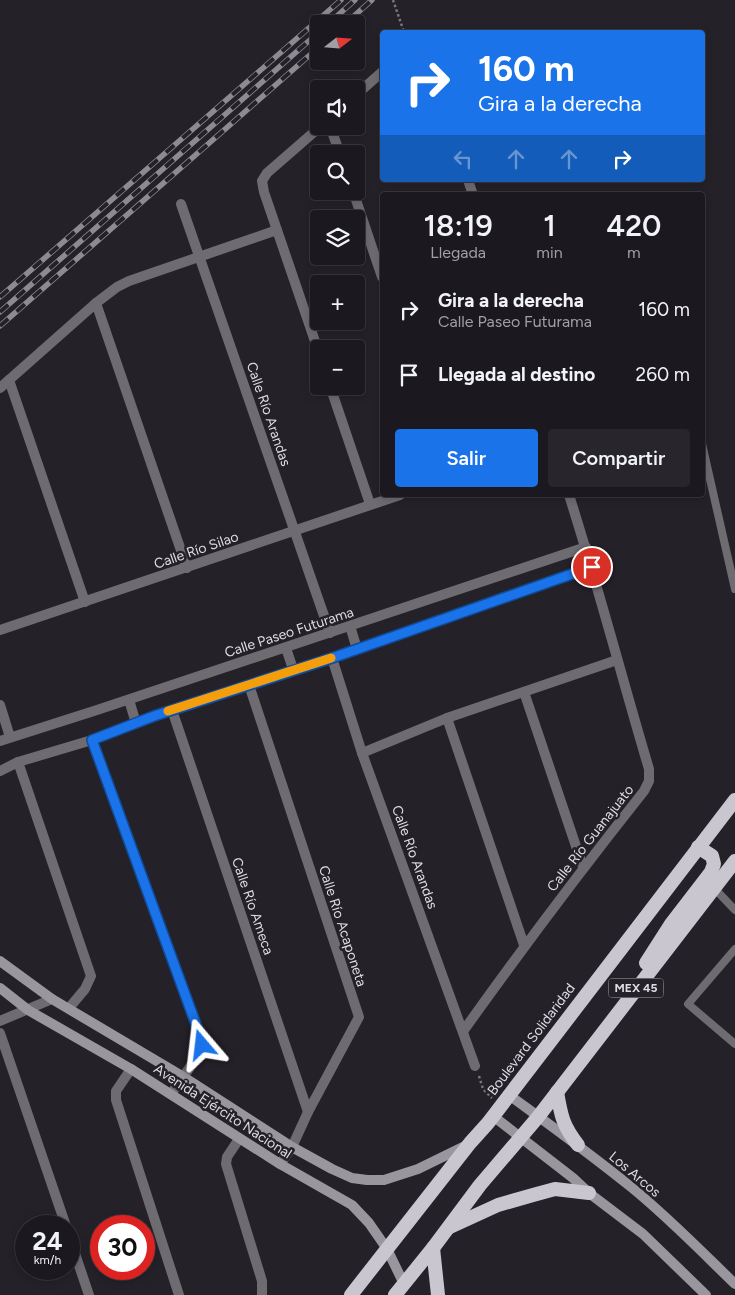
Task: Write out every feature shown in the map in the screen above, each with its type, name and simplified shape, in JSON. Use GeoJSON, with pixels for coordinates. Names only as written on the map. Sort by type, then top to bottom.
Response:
{"type":"FeatureCollection","features":[{"type":"Feature","properties":{"kind":"highway","name":"Boulevard Solidaridad"},"geometry":{"type":"LineString","coordinates":[[351,1295],[497,1111],[735,800]]}},
{"type":"Feature","properties":{"kind":"highway"},"geometry":{"type":"LineString","coordinates":[[634,992],[649,957],[711,872],[714,864],[712,856],[698,847]]}},
{"type":"Feature","properties":{"kind":"highway","name":"MEX 45"},"geometry":{"type":"LineString","coordinates":[[402,1291],[480,1185],[538,1117],[734,864]]}},
{"type":"Feature","properties":{"kind":"highway"},"geometry":{"type":"LineString","coordinates":[[557,1092],[560,1112],[566,1131],[578,1145]]}},
{"type":"Feature","properties":{"kind":"highway"},"geometry":{"type":"LineString","coordinates":[[447,1228],[498,1205],[533,1195],[555,1190],[589,1193]]}},
{"type":"Feature","properties":{"kind":"highway"},"geometry":{"type":"LineString","coordinates":[[434,1248],[438,1295]]}},
{"type":"Feature","properties":{"kind":"main road","name":"Avenida Ejército Nacional"},"geometry":{"type":"LineString","coordinates":[[0,961],[52,999],[182,1076],[292,1147],[352,1178],[384,1180],[418,1169],[470,1143]]}},
{"type":"Feature","properties":{"kind":"main road","name":"Avenida Ejército Nacional"},"geometry":{"type":"LineString","coordinates":[[0,988],[28,1010],[131,1069],[239,1139],[352,1205],[369,1222],[387,1249],[402,1291]]}},
{"type":"Feature","properties":{"kind":"main road","name":"Los Arcos"},"geometry":{"type":"LineString","coordinates":[[509,1095],[633,1188],[692,1241],[735,1284]]}},
{"type":"Feature","properties":{"kind":"main road"},"geometry":{"type":"LineString","coordinates":[[497,1111],[521,1138],[643,1234],[706,1295]]}},
{"type":"Feature","properties":{"kind":"street"},"geometry":{"type":"LineString","coordinates":[[365,87],[380,74]]}},
{"type":"Feature","properties":{"kind":"street"},"geometry":{"type":"LineString","coordinates":[[310,135],[267,173],[262,181],[315,340]]}},
{"type":"Feature","properties":{"kind":"street"},"geometry":{"type":"LineString","coordinates":[[356,200],[380,271]]}},
{"type":"Feature","properties":{"kind":"street","name":"Calle Río Arandas"},"geometry":{"type":"LineString","coordinates":[[181,204],[330,633]]}},
{"type":"Feature","properties":{"kind":"street"},"geometry":{"type":"LineString","coordinates":[[0,388],[96,303],[117,287],[129,281],[277,230]]}},
{"type":"Feature","properties":{"kind":"street"},"geometry":{"type":"LineString","coordinates":[[96,303],[187,568]]}},
{"type":"Feature","properties":{"kind":"street"},"geometry":{"type":"LineString","coordinates":[[9,380],[85,602]]}},
{"type":"Feature","properties":{"kind":"street"},"geometry":{"type":"LineString","coordinates":[[333,395],[370,504]]}},
{"type":"Feature","properties":{"kind":"street","name":"Calle Río Silao"},"geometry":{"type":"LineString","coordinates":[[0,630],[393,497]]}},
{"type":"Feature","properties":{"kind":"street","name":"Calle Río Guanajuato"},"geometry":{"type":"LineString","coordinates":[[464,1030],[583,867],[644,791],[649,781],[650,769],[617,660],[592,567],[570,497]]}},
{"type":"Feature","properties":{"kind":"street","name":"Calle Paseo Futurama"},"geometry":{"type":"LineString","coordinates":[[5,739],[130,700],[586,547]]}},
{"type":"Feature","properties":{"kind":"street"},"geometry":{"type":"LineString","coordinates":[[0,771],[18,762],[92,740],[172,710],[293,669],[332,658],[592,567]]}},
{"type":"Feature","properties":{"kind":"street"},"geometry":{"type":"LineString","coordinates":[[350,626],[357,649]]}},
{"type":"Feature","properties":{"kind":"street"},"geometry":{"type":"LineString","coordinates":[[286,648],[293,669]]}},
{"type":"Feature","properties":{"kind":"street","name":"Calle Río Arandas"},"geometry":{"type":"LineString","coordinates":[[332,658],[362,753],[464,1030],[475,1066]]}},
{"type":"Feature","properties":{"kind":"street"},"geometry":{"type":"LineString","coordinates":[[362,753],[447,718],[617,660]]}},
{"type":"Feature","properties":{"kind":"street","name":"Calle Río Acaponeta"},"geometry":{"type":"LineString","coordinates":[[250,685],[359,1018],[308,1112],[292,1147],[280,1164]]}},
{"type":"Feature","properties":{"kind":"street"},"geometry":{"type":"LineString","coordinates":[[524,692],[583,867]]}},
{"type":"Feature","properties":{"kind":"street"},"geometry":{"type":"LineString","coordinates":[[130,700],[136,723]]}},
{"type":"Feature","properties":{"kind":"street"},"geometry":{"type":"LineString","coordinates":[[0,705],[5,739]]}},
{"type":"Feature","properties":{"kind":"street","name":"Calle Río Ameca"},"geometry":{"type":"LineString","coordinates":[[172,710],[308,1112]]}},
{"type":"Feature","properties":{"kind":"street"},"geometry":{"type":"LineString","coordinates":[[447,718],[524,946]]}},
{"type":"Feature","properties":{"kind":"street"},"geometry":{"type":"LineString","coordinates":[[92,740],[201,1038],[200,1053],[171,1094]]}},
{"type":"Feature","properties":{"kind":"street"},"geometry":{"type":"LineString","coordinates":[[18,762],[91,976],[85,989],[68,1008]]}},
{"type":"Feature","properties":{"kind":"street"},"geometry":{"type":"LineString","coordinates":[[0,1021],[52,999]]}},
{"type":"Feature","properties":{"kind":"street"},"geometry":{"type":"LineString","coordinates":[[0,1032],[62,1215]]}},
{"type":"Feature","properties":{"kind":"street"},"geometry":{"type":"LineString","coordinates":[[131,1069],[116,1091],[116,1100],[179,1295]]}},
{"type":"Feature","properties":{"kind":"street"},"geometry":{"type":"LineString","coordinates":[[239,1139],[227,1157],[226,1164],[262,1281],[262,1295]]}},
{"type":"Feature","properties":{"kind":"street"},"geometry":{"type":"LineString","coordinates":[[80,1268],[89,1295]]}},
{"type":"Feature","properties":{"kind":"lane"},"geometry":{"type":"LineString","coordinates":[[705,457],[735,589]]}},
{"type":"Feature","properties":{"kind":"lane"},"geometry":{"type":"LineString","coordinates":[[714,888],[735,910]]}},
{"type":"Feature","properties":{"kind":"lane"},"geometry":{"type":"LineString","coordinates":[[735,949],[688,1004],[735,1044]]}},
{"type":"Feature","properties":{"kind":"path"},"geometry":{"type":"LineString","coordinates":[[394,0],[403,30]]}},
{"type":"Feature","properties":{"kind":"path"},"geometry":{"type":"LineString","coordinates":[[475,1066],[483,1089],[497,1111]]}},
{"type":"Feature","properties":{"kind":"railway"},"geometry":{"type":"LineString","coordinates":[[0,297],[341,0]]}},
{"type":"Feature","properties":{"kind":"railway"},"geometry":{"type":"LineString","coordinates":[[338,15],[355,0]]}},
{"type":"Feature","properties":{"kind":"railway"},"geometry":{"type":"LineString","coordinates":[[355,15],[372,0]]}},
{"type":"Feature","properties":{"kind":"railway"},"geometry":{"type":"LineString","coordinates":[[0,312],[310,40]]}},
{"type":"Feature","properties":{"kind":"railway"},"geometry":{"type":"LineString","coordinates":[[0,326],[310,55]]}},
{"type":"Feature","properties":{"kind":"slow traffic"},"geometry":{"type":"LineString","coordinates":[[168,711],[331,658]]}},
{"type":"Feature","properties":{"kind":"route"},"geometry":{"type":"LineString","coordinates":[[202,1045],[92,740],[154,716],[293,669],[332,658],[592,567]]}}]}
